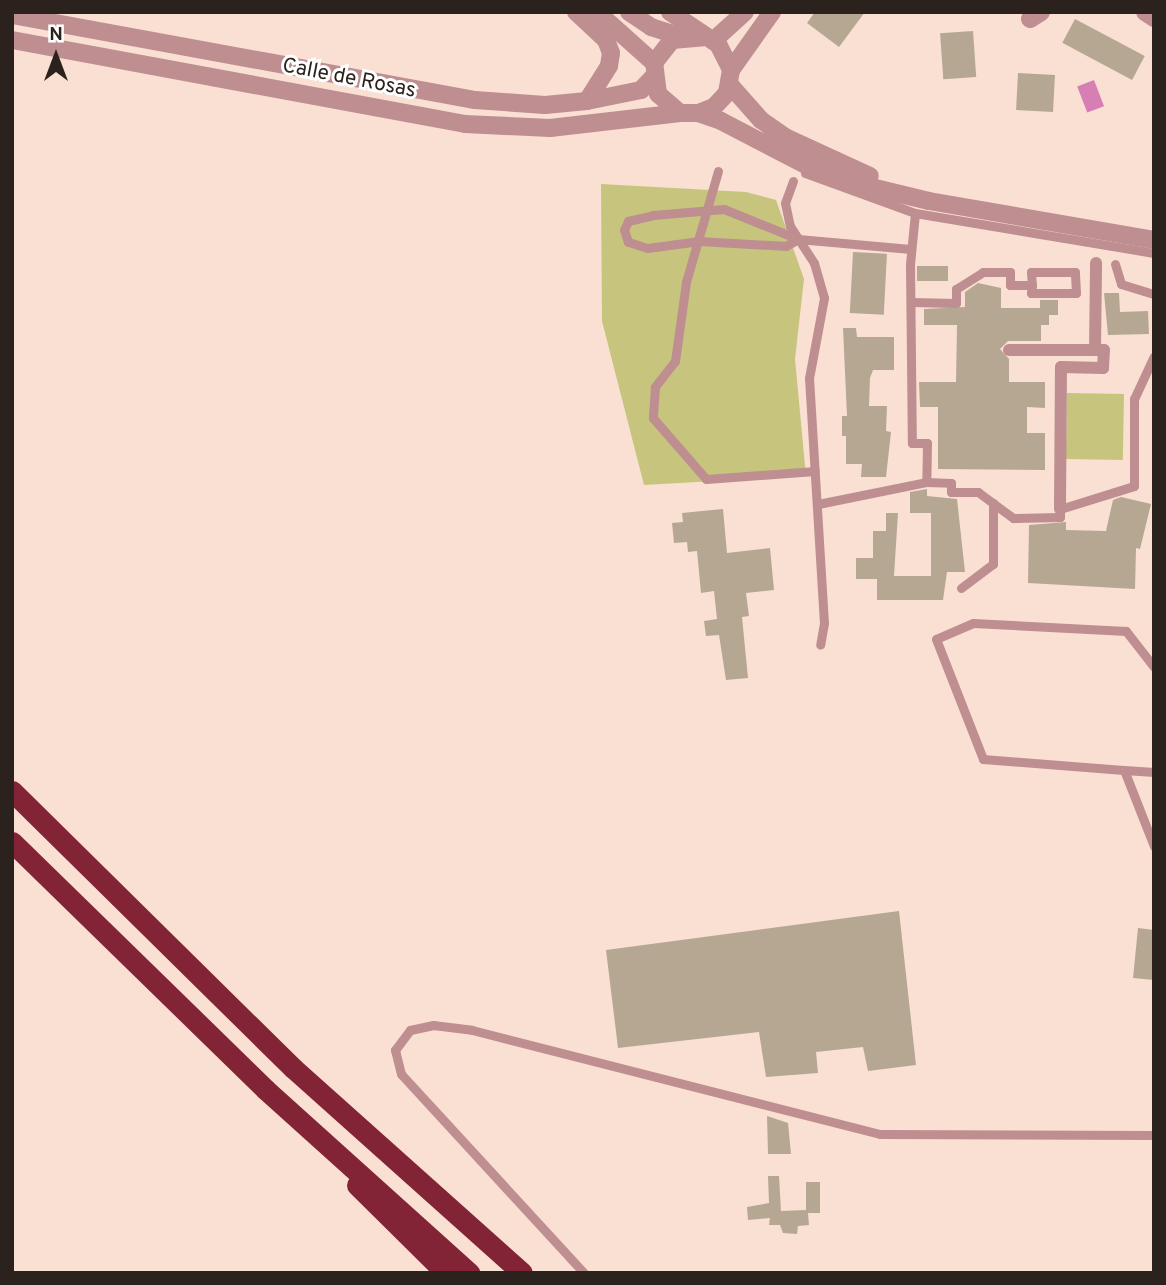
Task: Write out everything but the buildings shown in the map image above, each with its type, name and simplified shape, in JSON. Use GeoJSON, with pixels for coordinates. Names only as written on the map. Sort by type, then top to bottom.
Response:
{"type":"FeatureCollection","features":[{"type":"Feature","properties":{"kind":"highway"},"geometry":{"type":"LineString","coordinates":[[12,791],[293,1068],[522,1273]]}},
{"type":"Feature","properties":{"kind":"highway"},"geometry":{"type":"LineString","coordinates":[[12,842],[336,1154],[469,1273]]}},
{"type":"Feature","properties":{"kind":"highway"},"geometry":{"type":"LineString","coordinates":[[336,1154],[365,1195],[446,1273]]}},
{"type":"Feature","properties":{"kind":"street"},"geometry":{"type":"LineString","coordinates":[[576,12],[606,40],[611,53],[609,66],[587,101]]}},
{"type":"Feature","properties":{"kind":"street"},"geometry":{"type":"LineString","coordinates":[[597,12],[654,70]]}},
{"type":"Feature","properties":{"kind":"street"},"geometry":{"type":"LineString","coordinates":[[629,12],[651,27],[681,37],[709,39],[745,12]]}},
{"type":"Feature","properties":{"kind":"street"},"geometry":{"type":"LineString","coordinates":[[670,12],[709,39],[727,56],[731,78],[761,120],[808,150],[881,180],[960,205]]}},
{"type":"Feature","properties":{"kind":"street"},"geometry":{"type":"LineString","coordinates":[[689,113],[721,101],[731,78],[772,12]]}},
{"type":"Feature","properties":{"kind":"street"},"geometry":{"type":"LineString","coordinates":[[1145,12],[1154,18]]}},
{"type":"Feature","properties":{"kind":"street","name":"Calle de Rosas"},"geometry":{"type":"LineString","coordinates":[[12,15],[74,19],[475,100],[545,105],[587,101],[641,90],[654,70]]}},
{"type":"Feature","properties":{"kind":"street"},"geometry":{"type":"LineString","coordinates":[[62,49],[74,19]]}},
{"type":"Feature","properties":{"kind":"street"},"geometry":{"type":"LineString","coordinates":[[681,37],[664,46],[654,70],[658,94],[689,113],[721,121],[779,153],[859,184],[1154,240]]}},
{"type":"Feature","properties":{"kind":"street","name":"Calle de Rosas"},"geometry":{"type":"LineString","coordinates":[[12,40],[465,124],[550,128],[689,113]]}},
{"type":"Feature","properties":{"kind":"street"},"geometry":{"type":"LineString","coordinates":[[1095,349],[1096,263]]}},
{"type":"Feature","properties":{"kind":"street"},"geometry":{"type":"LineString","coordinates":[[1060,509],[1058,367],[1061,346]]}},
{"type":"Feature","properties":{"kind":"street"},"geometry":{"type":"LineString","coordinates":[[1009,350],[1061,346],[1104,350],[1103,368],[1058,367]]}},
{"type":"Feature","properties":{"kind":"lane"},"geometry":{"type":"LineString","coordinates":[[779,153],[820,180],[915,213],[1154,253]]}},
{"type":"Feature","properties":{"kind":"lane"},"geometry":{"type":"LineString","coordinates":[[718,171],[687,282],[676,361],[655,387],[653,418],[706,479],[815,471]]}},
{"type":"Feature","properties":{"kind":"lane"},"geometry":{"type":"LineString","coordinates":[[793,181],[785,203],[798,239],[814,263],[824,298],[809,378],[824,623],[820,645]]}},
{"type":"Feature","properties":{"kind":"lane"},"geometry":{"type":"LineString","coordinates":[[798,239],[786,246],[699,241],[635,246],[624,238],[624,230],[628,221],[724,209],[798,239],[911,249]]}},
{"type":"Feature","properties":{"kind":"lane"},"geometry":{"type":"LineString","coordinates":[[915,213],[911,249],[912,443],[927,443],[926,482]]}},
{"type":"Feature","properties":{"kind":"lane"},"geometry":{"type":"LineString","coordinates":[[1115,264],[1121,284],[1154,294]]}},
{"type":"Feature","properties":{"kind":"lane"},"geometry":{"type":"LineString","coordinates":[[911,302],[956,303],[956,289],[983,272],[1010,272],[1010,285],[1032,285]]}},
{"type":"Feature","properties":{"kind":"lane"},"geometry":{"type":"LineString","coordinates":[[1031,272],[1075,272],[1076,293],[1031,293],[1032,285],[1031,272]]}},
{"type":"Feature","properties":{"kind":"lane"},"geometry":{"type":"LineString","coordinates":[[818,504],[926,482],[951,483],[951,492],[978,492],[1013,518],[1060,517],[1060,509],[1134,486],[1134,399],[1154,356]]}},
{"type":"Feature","properties":{"kind":"lane"},"geometry":{"type":"LineString","coordinates":[[961,587],[993,564],[993,503]]}},
{"type":"Feature","properties":{"kind":"lane"},"geometry":{"type":"LineString","coordinates":[[1154,667],[1126,631],[973,623],[936,639],[983,759],[1154,772]]}},
{"type":"Feature","properties":{"kind":"lane"},"geometry":{"type":"LineString","coordinates":[[1124,770],[1154,846]]}},
{"type":"Feature","properties":{"kind":"lane"},"geometry":{"type":"LineString","coordinates":[[583,1273],[401,1074],[395,1050],[410,1030],[433,1025],[472,1030],[880,1135],[1154,1135]]}},
{"type":"Feature","properties":{"kind":"shaded area"},"geometry":{"type":"Polygon","coordinates":[[[1094,80],[1104,106],[1087,113],[1077,86],[1094,80]]]}},
{"type":"Feature","properties":{"kind":"shaded area"},"geometry":{"type":"Polygon","coordinates":[[[601,184],[746,192],[776,200],[804,279],[795,359],[806,476],[644,485],[602,321],[601,184]]]}},
{"type":"Feature","properties":{"kind":"shaded area"},"geometry":{"type":"Polygon","coordinates":[[[1067,393],[1124,394],[1123,460],[1066,459],[1067,393]]]}}]}
